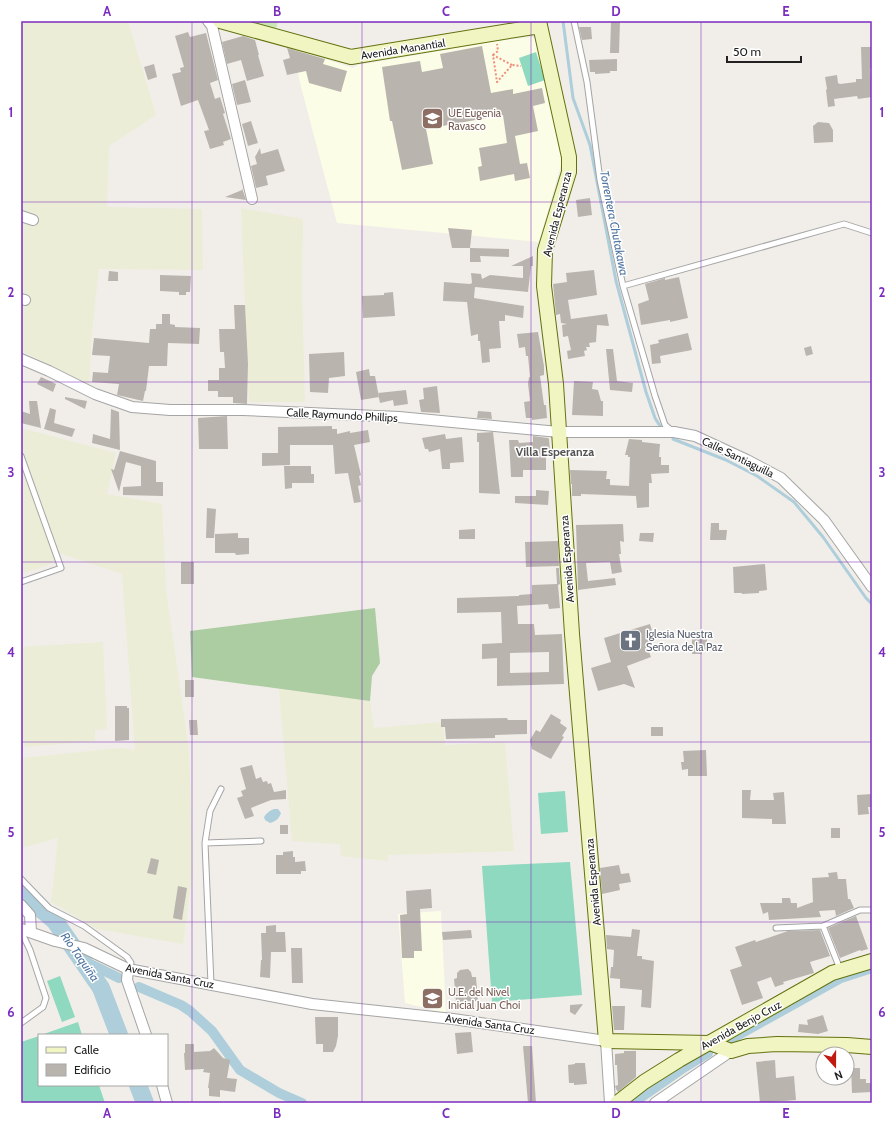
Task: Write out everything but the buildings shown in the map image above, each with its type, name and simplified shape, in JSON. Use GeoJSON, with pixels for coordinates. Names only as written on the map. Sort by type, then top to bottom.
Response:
{"type":"FeatureCollection","features":[{"type":"Feature","properties":{"kind":"main road","name":"Avenida Manantial"},"geometry":{"type":"LineString","coordinates":[[220,21],[251,28],[351,57],[540,23]]}},
{"type":"Feature","properties":{"kind":"main road","name":"Avenida Esperanza"},"geometry":{"type":"LineString","coordinates":[[540,23],[569,157],[569,172],[545,250],[544,286],[556,384],[572,642],[606,1041]]}},
{"type":"Feature","properties":{"kind":"main road","name":"Avenida Benjo Cruz"},"geometry":{"type":"LineString","coordinates":[[617,1103],[644,1082],[679,1060],[832,973],[872,962]]}},
{"type":"Feature","properties":{"kind":"main road","name":"Avenida Santa Cruz"},"geometry":{"type":"LineString","coordinates":[[606,1041],[710,1043],[731,1051]]}},
{"type":"Feature","properties":{"kind":"main road"},"geometry":{"type":"LineString","coordinates":[[731,1051],[748,1046],[777,1044],[847,1045],[872,1047]]}},
{"type":"Feature","properties":{"kind":"street"},"geometry":{"type":"LineString","coordinates":[[208,21],[212,26],[252,199]]}},
{"type":"Feature","properties":{"kind":"street"},"geometry":{"type":"LineString","coordinates":[[21,216],[33,220]]}},
{"type":"Feature","properties":{"kind":"street","name":"Calle Raymundo Phillips"},"geometry":{"type":"LineString","coordinates":[[21,359],[95,394],[132,407],[170,410],[243,410],[399,417],[559,432],[672,432]]}},
{"type":"Feature","properties":{"kind":"street","name":"Calle Santiaguilla"},"geometry":{"type":"LineString","coordinates":[[672,432],[695,436],[747,460],[780,478],[824,520],[872,587]]}},
{"type":"Feature","properties":{"kind":"street"},"geometry":{"type":"LineString","coordinates":[[21,905],[30,915],[24,931]]}},
{"type":"Feature","properties":{"kind":"street","name":"Avenida Santa Cruz"},"geometry":{"type":"LineString","coordinates":[[24,931],[84,948],[128,969],[312,1004],[453,1018],[606,1041]]}},
{"type":"Feature","properties":{"kind":"street"},"geometry":{"type":"LineString","coordinates":[[128,969],[128,980],[146,1034]]}},
{"type":"Feature","properties":{"kind":"street","name":"Avenida Esperanza"},"geometry":{"type":"LineString","coordinates":[[606,1041],[610,1103]]}},
{"type":"Feature","properties":{"kind":"street","name":"Avenida Benjo Cruz"},"geometry":{"type":"LineString","coordinates":[[655,1103],[731,1051]]}},
{"type":"Feature","properties":{"kind":"street"},"geometry":{"type":"LineString","coordinates":[[162,1086],[167,1103]]}},
{"type":"Feature","properties":{"kind":"lane"},"geometry":{"type":"LineString","coordinates":[[574,21],[587,82],[600,180],[623,286],[655,396],[665,425],[672,432]]}},
{"type":"Feature","properties":{"kind":"lane"},"geometry":{"type":"LineString","coordinates":[[623,286],[844,224],[872,233]]}},
{"type":"Feature","properties":{"kind":"lane"},"geometry":{"type":"LineString","coordinates":[[21,456],[61,568],[21,582]]}},
{"type":"Feature","properties":{"kind":"lane"},"geometry":{"type":"LineString","coordinates":[[211,984],[205,843],[210,811],[221,789]]}},
{"type":"Feature","properties":{"kind":"lane"},"geometry":{"type":"LineString","coordinates":[[205,843],[260,841]]}},
{"type":"Feature","properties":{"kind":"lane"},"geometry":{"type":"LineString","coordinates":[[21,879],[49,908],[84,926],[127,957],[131,962],[128,969]]}},
{"type":"Feature","properties":{"kind":"lane"},"geometry":{"type":"LineString","coordinates":[[776,928],[823,926],[860,910],[872,910]]}},
{"type":"Feature","properties":{"kind":"lane"},"geometry":{"type":"LineString","coordinates":[[823,926],[840,970]]}},
{"type":"Feature","properties":{"kind":"lane"},"geometry":{"type":"LineString","coordinates":[[21,1023],[43,1007],[46,998],[24,931]]}},
{"type":"Feature","properties":{"kind":"path"},"geometry":{"type":"LineString","coordinates":[[512,65],[497,82],[494,55],[512,65],[521,66]]}},
{"type":"Feature","properties":{"kind":"shaded area"},"geometry":{"type":"Polygon","coordinates":[[[21,21],[128,21],[156,115],[109,146],[107,207],[202,209],[203,270],[99,269],[92,331],[89,384],[21,351],[21,21]]]}},
{"type":"Feature","properties":{"kind":"shaded area","name":"UE Eugenia Ravasco"},"geometry":{"type":"Polygon","coordinates":[[[531,37],[538,40],[563,158],[539,242],[337,223],[299,79],[294,49],[353,68],[358,65],[496,41],[531,37]]]}},
{"type":"Feature","properties":{"kind":"shaded area"},"geometry":{"type":"Polygon","coordinates":[[[241,208],[303,219],[302,288],[305,402],[249,402],[241,208]]]}},
{"type":"Feature","properties":{"kind":"shaded area"},"geometry":{"type":"Polygon","coordinates":[[[21,428],[116,453],[107,494],[162,504],[166,590],[189,751],[193,870],[183,944],[97,929],[51,902],[58,838],[21,848],[21,758],[120,748],[135,750],[122,574],[59,553],[21,445],[21,428]]]}},
{"type":"Feature","properties":{"kind":"shaded area"},"geometry":{"type":"Polygon","coordinates":[[[21,463],[56,562],[21,574],[21,463]]]}},
{"type":"Feature","properties":{"kind":"shaded area"},"geometry":{"type":"Polygon","coordinates":[[[103,642],[107,729],[95,730],[95,741],[25,747],[21,732],[21,647],[103,642]]]}},
{"type":"Feature","properties":{"kind":"shaded area"},"geometry":{"type":"Polygon","coordinates":[[[279,689],[370,701],[374,728],[442,722],[445,745],[505,742],[514,851],[388,855],[388,861],[341,856],[340,844],[292,841],[279,689]]]}},
{"type":"Feature","properties":{"kind":"shaded area"},"geometry":{"type":"Polygon","coordinates":[[[441,911],[446,1013],[405,1003],[398,914],[441,911]]]}},
{"type":"Feature","properties":{"kind":"green space"},"geometry":{"type":"Polygon","coordinates":[[[257,21],[278,21],[275,32],[255,27],[257,21]]]}},
{"type":"Feature","properties":{"kind":"green space"},"geometry":{"type":"Polygon","coordinates":[[[536,52],[545,80],[528,86],[519,58],[536,52]]]}},
{"type":"Feature","properties":{"kind":"green space"},"geometry":{"type":"Polygon","coordinates":[[[375,608],[380,663],[372,676],[370,701],[192,677],[190,631],[375,608]]]}},
{"type":"Feature","properties":{"kind":"green space"},"geometry":{"type":"Polygon","coordinates":[[[565,791],[568,832],[541,834],[538,793],[565,791]]]}},
{"type":"Feature","properties":{"kind":"green space"},"geometry":{"type":"Polygon","coordinates":[[[570,862],[582,995],[492,1002],[482,866],[570,862]]]}},
{"type":"Feature","properties":{"kind":"green space"},"geometry":{"type":"Polygon","coordinates":[[[60,976],[75,1017],[62,1022],[47,981],[60,976]]]}},
{"type":"Feature","properties":{"kind":"green space"},"geometry":{"type":"Polygon","coordinates":[[[78,1022],[82,1034],[44,1034],[78,1022]]]}},
{"type":"Feature","properties":{"kind":"green space"},"geometry":{"type":"Polygon","coordinates":[[[38,1036],[38,1086],[99,1086],[105,1103],[21,1103],[21,1042],[38,1036]]]}},
{"type":"Feature","properties":{"kind":"water"},"geometry":{"type":"Polygon","coordinates":[[[278,809],[281,813],[277,820],[270,823],[265,820],[264,817],[268,812],[278,809]]]}},
{"type":"Feature","properties":{"kind":"waterway","name":"Torrentera Chutakawa"},"geometry":{"type":"LineString","coordinates":[[563,21],[573,98],[590,145],[616,281],[646,392],[655,418],[660,426]]}},
{"type":"Feature","properties":{"kind":"waterway","name":"Torrentera Chutakawa"},"geometry":{"type":"LineString","coordinates":[[673,439],[726,460],[757,476],[794,502],[823,537],[866,598],[872,604]]}},
{"type":"Feature","properties":{"kind":"waterway","name":"Río Taquiña"},"geometry":{"type":"LineString","coordinates":[[21,892],[55,921],[101,988],[119,1034]]}},
{"type":"Feature","properties":{"kind":"waterway"},"geometry":{"type":"LineString","coordinates":[[82,960],[119,978]]}},
{"type":"Feature","properties":{"kind":"waterway"},"geometry":{"type":"LineString","coordinates":[[724,1043],[841,978],[872,968]]}},
{"type":"Feature","properties":{"kind":"waterway"},"geometry":{"type":"LineString","coordinates":[[139,987],[181,1005],[190,1011],[212,1031],[240,1070],[279,1093],[302,1103]]}},
{"type":"Feature","properties":{"kind":"waterway"},"geometry":{"type":"LineString","coordinates":[[633,1103],[708,1053]]}},
{"type":"Feature","properties":{"kind":"waterway","name":"Río Taquiña"},"geometry":{"type":"LineString","coordinates":[[138,1086],[145,1103]]}},
{"type":"Feature","properties":{"kind":"place","name":"UE Eugenia Ravasco"},"geometry":{"type":"Point","coordinates":[433,119]}},
{"type":"Feature","properties":{"kind":"place","name":"Iglesia Nuestra Señora de la Paz"},"geometry":{"type":"Point","coordinates":[630,640]}},
{"type":"Feature","properties":{"kind":"place","name":"U.E. del Nivel Inicial Juan Choi"},"geometry":{"type":"Point","coordinates":[433,998]}},
{"type":"Feature","properties":{"kind":"district","name":"Villa Esperanza"},"geometry":{"type":"Point","coordinates":[555,452]}}]}
